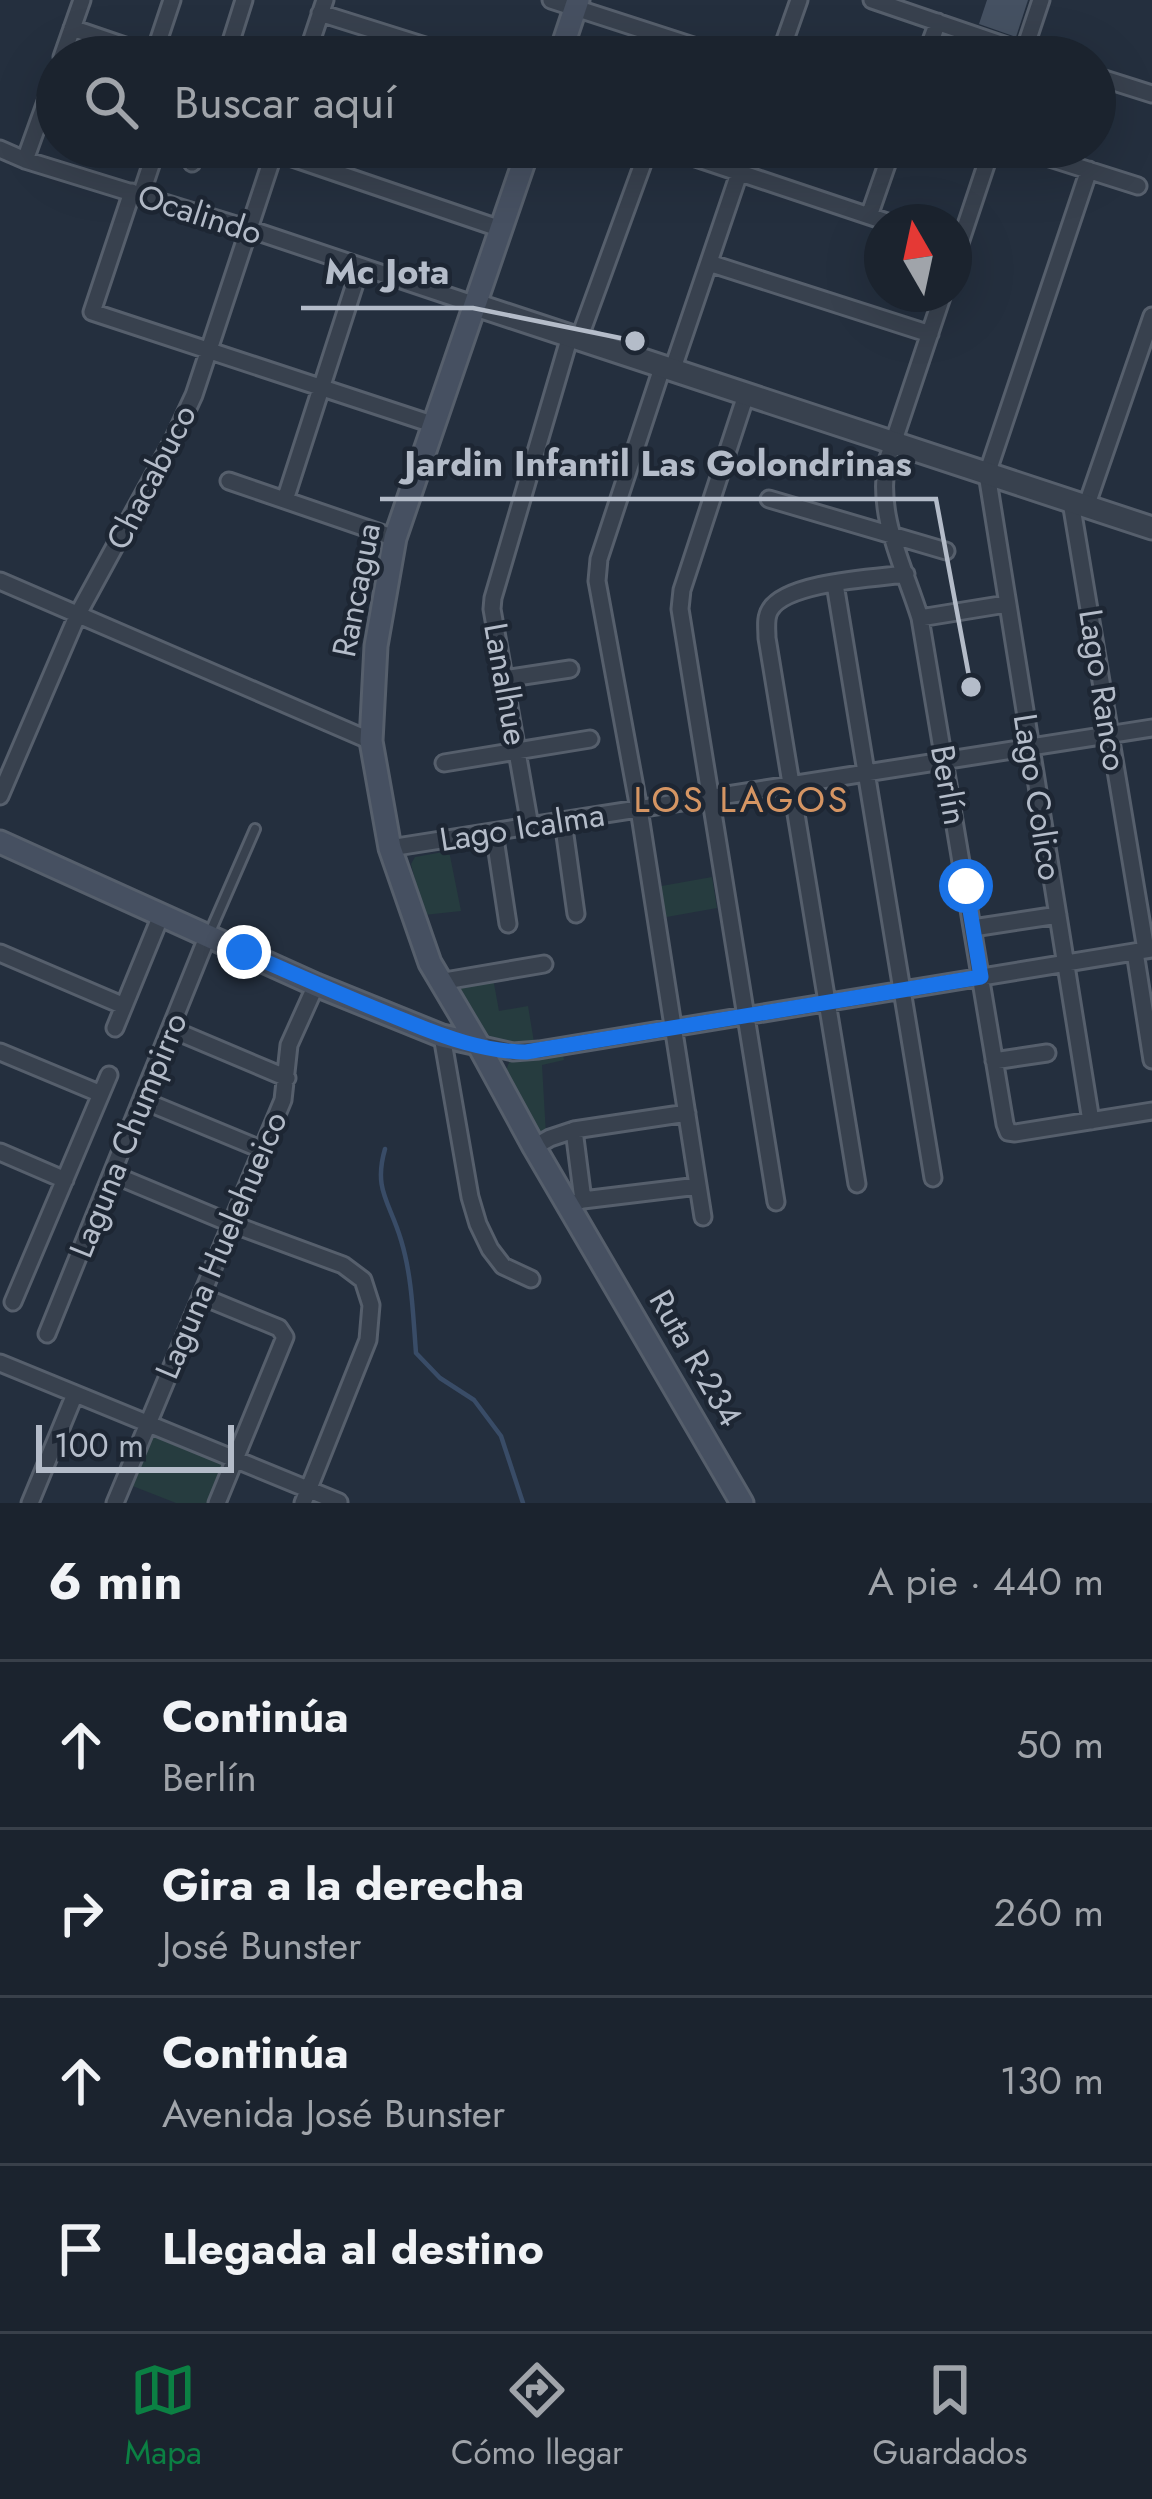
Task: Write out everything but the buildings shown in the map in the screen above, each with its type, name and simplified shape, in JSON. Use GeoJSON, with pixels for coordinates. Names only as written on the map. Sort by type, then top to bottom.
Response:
{"type":"FeatureCollection","features":[{"type":"Feature","properties":{"kind":"main road"},"geometry":{"type":"LineString","coordinates":[[566,36],[577,4]]}},
{"type":"Feature","properties":{"kind":"main road","name":"Rancagua"},"geometry":{"type":"LineString","coordinates":[[522,168],[395,538],[376,646],[371,741],[390,848],[435,972],[533,1147]]}},
{"type":"Feature","properties":{"kind":"main road"},"geometry":{"type":"LineString","coordinates":[[0,842],[316,985],[442,1036],[478,1044]]}},
{"type":"Feature","properties":{"kind":"main road"},"geometry":{"type":"LineString","coordinates":[[409,1022],[431,1009],[435,972]]}},
{"type":"Feature","properties":{"kind":"main road","name":"Ruta R-234"},"geometry":{"type":"LineString","coordinates":[[533,1147],[582,1202],[592,1246],[742,1503]]}},
{"type":"Feature","properties":{"kind":"street"},"geometry":{"type":"LineString","coordinates":[[69,36],[82,0]]}},
{"type":"Feature","properties":{"kind":"street"},"geometry":{"type":"LineString","coordinates":[[161,36],[172,0]]}},
{"type":"Feature","properties":{"kind":"street"},"geometry":{"type":"LineString","coordinates":[[233,36],[244,0]]}},
{"type":"Feature","properties":{"kind":"street"},"geometry":{"type":"LineString","coordinates":[[550,0],[577,4],[668,36]]}},
{"type":"Feature","properties":{"kind":"street"},"geometry":{"type":"LineString","coordinates":[[786,36],[799,0]]}},
{"type":"Feature","properties":{"kind":"street"},"geometry":{"type":"LineString","coordinates":[[872,0],[976,36]]}},
{"type":"Feature","properties":{"kind":"street"},"geometry":{"type":"LineString","coordinates":[[1032,36],[1041,0]]}},
{"type":"Feature","properties":{"kind":"street"},"geometry":{"type":"LineString","coordinates":[[313,36],[322,6],[403,36]]}},
{"type":"Feature","properties":{"kind":"street"},"geometry":{"type":"LineString","coordinates":[[933,36],[938,22]]}},
{"type":"Feature","properties":{"kind":"street"},"geometry":{"type":"LineString","coordinates":[[72,28],[95,36]]}},
{"type":"Feature","properties":{"kind":"street"},"geometry":{"type":"LineString","coordinates":[[1116,83],[1152,94]]}},
{"type":"Feature","properties":{"kind":"street"},"geometry":{"type":"LineString","coordinates":[[26,160],[36,131]]}},
{"type":"Feature","properties":{"kind":"street","name":"Ocalindo"},"geometry":{"type":"LineString","coordinates":[[2,156],[36,163]]}},
{"type":"Feature","properties":{"kind":"street","name":"Ocalindo"},"geometry":{"type":"LineString","coordinates":[[52,168],[1152,529]]}},
{"type":"Feature","properties":{"kind":"street"},"geometry":{"type":"LineString","coordinates":[[148,168],[92,312],[435,425]]}},
{"type":"Feature","properties":{"kind":"street","name":"Chacabuco"},"geometry":{"type":"LineString","coordinates":[[0,796],[78,614],[194,395],[269,168]]}},
{"type":"Feature","properties":{"kind":"street"},"geometry":{"type":"LineString","coordinates":[[329,168],[501,229]]}},
{"type":"Feature","properties":{"kind":"street","name":"Lanalhue"},"geometry":{"type":"LineString","coordinates":[[530,826],[492,609],[575,338],[641,168]]}},
{"type":"Feature","properties":{"kind":"street"},"geometry":{"type":"LineString","coordinates":[[728,168],[864,215]]}},
{"type":"Feature","properties":{"kind":"street"},"geometry":{"type":"LineString","coordinates":[[703,1216],[639,809],[597,581],[599,560],[741,168]]}},
{"type":"Feature","properties":{"kind":"street"},"geometry":{"type":"LineString","coordinates":[[872,204],[885,168]]}},
{"type":"Feature","properties":{"kind":"street"},"geometry":{"type":"LineString","coordinates":[[972,205],[985,168]]}},
{"type":"Feature","properties":{"kind":"street"},"geometry":{"type":"LineString","coordinates":[[1083,168],[1138,186]]}},
{"type":"Feature","properties":{"kind":"street"},"geometry":{"type":"LineString","coordinates":[[986,474],[1089,170]]}},
{"type":"Feature","properties":{"kind":"street"},"geometry":{"type":"LineString","coordinates":[[709,263],[930,334]]}},
{"type":"Feature","properties":{"kind":"street"},"geometry":{"type":"LineString","coordinates":[[285,500],[360,268]]}},
{"type":"Feature","properties":{"kind":"street","name":"Berlín"},"geometry":{"type":"LineString","coordinates":[[937,312],[884,480],[890,535],[920,618],[1008,1132],[1091,1121]]}},
{"type":"Feature","properties":{"kind":"street"},"geometry":{"type":"LineString","coordinates":[[1079,504],[1152,316]]}},
{"type":"Feature","properties":{"kind":"street"},"geometry":{"type":"LineString","coordinates":[[746,395],[680,598],[776,1202]]}},
{"type":"Feature","properties":{"kind":"street","name":"Lago Colico"},"geometry":{"type":"LineString","coordinates":[[986,474],[1091,1121]]}},
{"type":"Feature","properties":{"kind":"street"},"geometry":{"type":"LineString","coordinates":[[229,481],[395,538]]}},
{"type":"Feature","properties":{"kind":"street"},"geometry":{"type":"LineString","coordinates":[[769,499],[946,551]]}},
{"type":"Feature","properties":{"kind":"street","name":"Lago Ranco"},"geometry":{"type":"LineString","coordinates":[[1079,504],[1144,950],[1152,1060]]}},
{"type":"Feature","properties":{"kind":"street"},"geometry":{"type":"LineString","coordinates":[[857,1184],[767,619],[771,608],[785,596],[906,574]]}},
{"type":"Feature","properties":{"kind":"street"},"geometry":{"type":"LineString","coordinates":[[0,581],[371,741]]}},
{"type":"Feature","properties":{"kind":"street"},"geometry":{"type":"LineString","coordinates":[[835,584],[933,1178]]}},
{"type":"Feature","properties":{"kind":"street"},"geometry":{"type":"LineString","coordinates":[[920,618],[1006,604]]}},
{"type":"Feature","properties":{"kind":"street"},"geometry":{"type":"LineString","coordinates":[[505,679],[570,669]]}},
{"type":"Feature","properties":{"kind":"street","name":"Lago Icalma"},"geometry":{"type":"LineString","coordinates":[[390,848],[1152,728]]}},
{"type":"Feature","properties":{"kind":"street"},"geometry":{"type":"LineString","coordinates":[[444,763],[590,739]]}},
{"type":"Feature","properties":{"kind":"street"},"geometry":{"type":"LineString","coordinates":[[562,821],[576,914]]}},
{"type":"Feature","properties":{"kind":"street"},"geometry":{"type":"LineString","coordinates":[[494,832],[508,924]]}},
{"type":"Feature","properties":{"kind":"street"},"geometry":{"type":"LineString","coordinates":[[115,1028],[161,913]]}},
{"type":"Feature","properties":{"kind":"street"},"geometry":{"type":"LineString","coordinates":[[973,928],[1058,915]]}},
{"type":"Feature","properties":{"kind":"street","name":"Laguna Chumpirro"},"geometry":{"type":"LineString","coordinates":[[47,1334],[208,935]]}},
{"type":"Feature","properties":{"kind":"street"},"geometry":{"type":"LineString","coordinates":[[478,1044],[526,1052],[1144,950]]}},
{"type":"Feature","properties":{"kind":"street"},"geometry":{"type":"LineString","coordinates":[[0,953],[124,1006]]}},
{"type":"Feature","properties":{"kind":"street"},"geometry":{"type":"LineString","coordinates":[[435,972],[544,964]]}},
{"type":"Feature","properties":{"kind":"street","name":"Laguna Huelehueico"},"geometry":{"type":"LineString","coordinates":[[115,1503],[283,1100],[290,1045],[316,985]]}},
{"type":"Feature","properties":{"kind":"street"},"geometry":{"type":"LineString","coordinates":[[171,1030],[287,1078]]}},
{"type":"Feature","properties":{"kind":"street"},"geometry":{"type":"LineString","coordinates":[[442,1036],[478,1224],[503,1266],[531,1279]]}},
{"type":"Feature","properties":{"kind":"street"},"geometry":{"type":"LineString","coordinates":[[0,1052],[101,1094]]}},
{"type":"Feature","properties":{"kind":"street"},"geometry":{"type":"LineString","coordinates":[[994,1061],[1048,1053]]}},
{"type":"Feature","properties":{"kind":"street"},"geometry":{"type":"LineString","coordinates":[[13,1302],[109,1075]]}},
{"type":"Feature","properties":{"kind":"street"},"geometry":{"type":"LineString","coordinates":[[142,1100],[263,1150]]}},
{"type":"Feature","properties":{"kind":"street"},"geometry":{"type":"LineString","coordinates":[[1091,1121],[1152,1111]]}},
{"type":"Feature","properties":{"kind":"street"},"geometry":{"type":"LineString","coordinates":[[533,1147],[574,1130],[687,1113]]}},
{"type":"Feature","properties":{"kind":"street"},"geometry":{"type":"LineString","coordinates":[[574,1130],[582,1202],[698,1186]]}},
{"type":"Feature","properties":{"kind":"street"},"geometry":{"type":"LineString","coordinates":[[0,1153],[65,1180]]}},
{"type":"Feature","properties":{"kind":"street"},"geometry":{"type":"LineString","coordinates":[[112,1174],[343,1265],[363,1280],[370,1297],[368,1340],[306,1497]]}},
{"type":"Feature","properties":{"kind":"street"},"geometry":{"type":"LineString","coordinates":[[201,1296],[285,1334],[218,1503]]}},
{"type":"Feature","properties":{"kind":"street"},"geometry":{"type":"LineString","coordinates":[[0,1363],[235,1461],[306,1497],[338,1502]]}},
{"type":"Feature","properties":{"kind":"street"},"geometry":{"type":"LineString","coordinates":[[30,1503],[75,1394]]}},
{"type":"Feature","properties":{"kind":"lane"},"geometry":{"type":"LineString","coordinates":[[208,935],[255,829]]}},
{"type":"Feature","properties":{"kind":"green space"},"geometry":{"type":"Polygon","coordinates":[[[449,851],[461,911],[424,915],[411,864],[415,857],[449,851]]]}},
{"type":"Feature","properties":{"kind":"green space"},"geometry":{"type":"Polygon","coordinates":[[[712,877],[717,908],[661,918],[656,887],[712,877]]]}},
{"type":"Feature","properties":{"kind":"green space"},"geometry":{"type":"Polygon","coordinates":[[[493,978],[499,1011],[528,1006],[534,1042],[499,1040],[479,1032],[448,985],[493,978]]]}},
{"type":"Feature","properties":{"kind":"green space"},"geometry":{"type":"Polygon","coordinates":[[[563,1055],[564,1060],[542,1065],[546,1135],[532,1131],[507,1088],[506,1070],[510,1061],[563,1055]]]}},
{"type":"Feature","properties":{"kind":"green space"},"geometry":{"type":"Polygon","coordinates":[[[151,1435],[225,1465],[210,1503],[176,1503],[130,1485],[151,1435]]]}},
{"type":"Feature","properties":{"kind":"waterway"},"geometry":{"type":"LineString","coordinates":[[385,1149],[382,1186],[408,1268],[416,1353],[440,1378],[474,1400],[501,1436],[523,1503]]}},
{"type":"Feature","properties":{"kind":"place","name":"Mc Jota"},"geometry":{"type":"Point","coordinates":[635,341]}},
{"type":"Feature","properties":{"kind":"place","name":"Jardin Infantil Las Golondrinas"},"geometry":{"type":"Point","coordinates":[971,687]}},
{"type":"Feature","properties":{"kind":"district","name":"LOS LAGOS"},"geometry":{"type":"Point","coordinates":[742,799]}},
{"type":"Feature","properties":{"kind":"route"},"geometry":{"type":"LineString","coordinates":[[244,952],[442,1036],[526,1052],[981,977],[966,886]]}}]}
